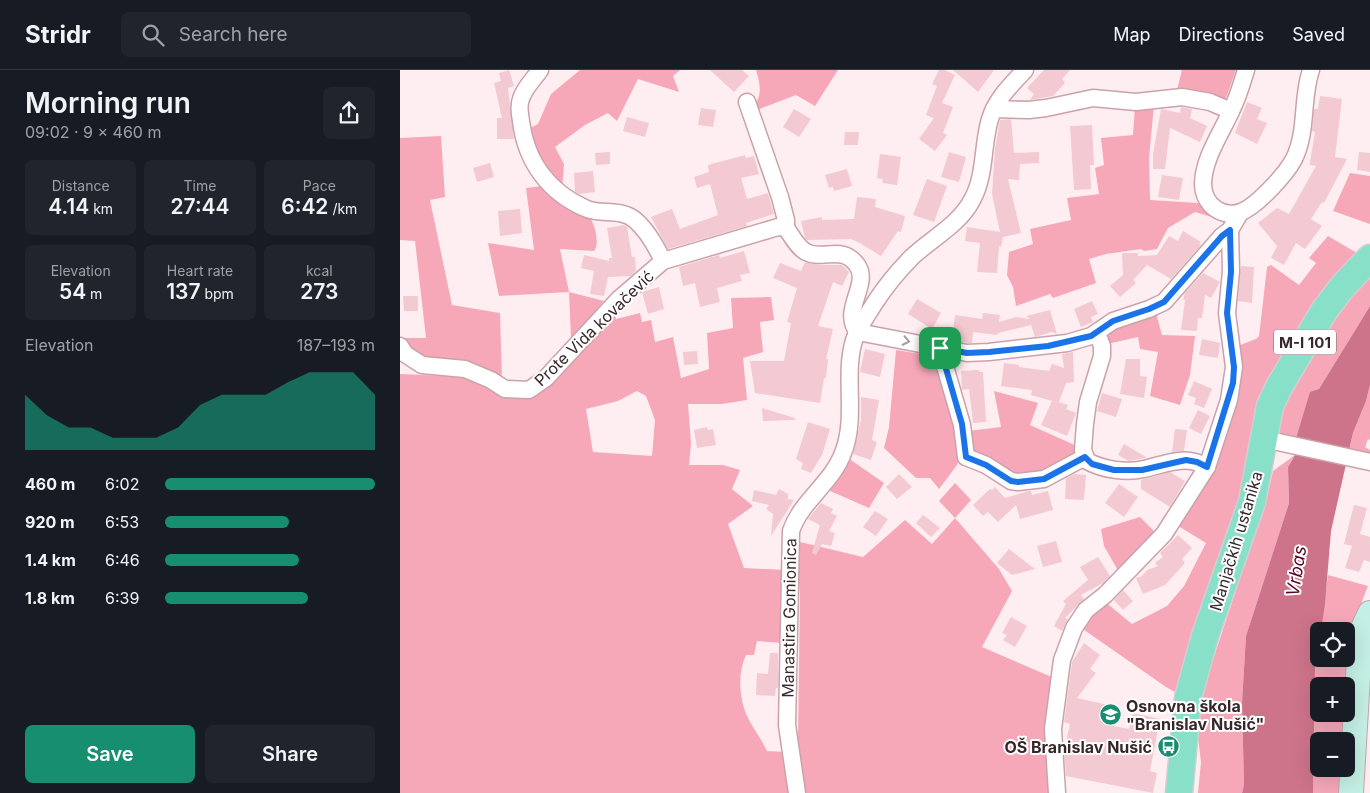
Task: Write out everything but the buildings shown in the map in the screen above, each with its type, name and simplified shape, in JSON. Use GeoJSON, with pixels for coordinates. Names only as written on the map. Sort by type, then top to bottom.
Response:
{"type":"FeatureCollection","features":[{"type":"Feature","properties":{"kind":"main road","name":"Manjačkih ustanika"},"geometry":{"type":"LineString","coordinates":[[1179,793],[1188,698],[1205,636],[1252,502],[1258,477],[1266,422],[1274,397],[1324,311],[1343,286],[1370,258]]}},
{"type":"Feature","properties":{"kind":"street"},"geometry":{"type":"LineString","coordinates":[[540,70],[520,101],[522,127],[535,167],[545,180],[557,190],[587,209],[616,212],[635,220],[652,240],[663,261]]}},
{"type":"Feature","properties":{"kind":"street","name":"Manastira Gomionica"},"geometry":{"type":"LineString","coordinates":[[797,793],[787,725],[791,583],[790,538],[796,519],[837,468],[848,438],[852,351],[858,332],[894,276],[914,256],[955,222],[969,206],[980,178],[986,136],[994,109],[1004,93],[1025,70]]}},
{"type":"Feature","properties":{"kind":"street"},"geometry":{"type":"LineString","coordinates":[[1240,213],[1227,214],[1213,207],[1206,198],[1203,186],[1206,166],[1232,111],[1246,70]]}},
{"type":"Feature","properties":{"kind":"street"},"geometry":{"type":"LineString","coordinates":[[747,102],[780,197],[786,220],[786,228],[798,245],[809,253],[842,254],[859,266],[861,279],[852,313],[852,322],[858,332],[967,353],[1028,349],[1067,343],[1097,333],[1113,321],[1164,302],[1222,236],[1230,230],[1240,213],[1257,201],[1293,161],[1300,146],[1304,128],[1307,85],[1311,70]]}},
{"type":"Feature","properties":{"kind":"street"},"geometry":{"type":"LineString","coordinates":[[994,109],[1029,110],[1093,98],[1136,102],[1182,97],[1210,102],[1232,111]]}},
{"type":"Feature","properties":{"kind":"street","name":"Prote Vida kovačević"},"geometry":{"type":"LineString","coordinates":[[400,346],[405,354],[422,365],[465,369],[491,380],[505,389],[529,390],[546,378],[619,299],[663,261],[774,227],[786,228]]}},
{"type":"Feature","properties":{"kind":"street"},"geometry":{"type":"LineString","coordinates":[[1056,793],[1053,729],[1062,660],[1074,628],[1086,610],[1105,595],[1156,544],[1207,467],[1233,383],[1234,367],[1227,313],[1231,272],[1230,230]]}},
{"type":"Feature","properties":{"kind":"street"},"geometry":{"type":"LineString","coordinates":[[1097,333],[1102,346],[1102,356],[1087,409],[1083,450],[1085,457],[1092,464],[1114,470],[1142,470],[1186,460],[1197,462],[1207,467]]}},
{"type":"Feature","properties":{"kind":"street"},"geometry":{"type":"LineString","coordinates":[[940,348],[962,424],[966,457],[986,465],[1011,481],[1018,482],[1044,479],[1085,457]]}},
{"type":"Feature","properties":{"kind":"street"},"geometry":{"type":"LineString","coordinates":[[1264,439],[1369,462]]}},
{"type":"Feature","properties":{"kind":"street"},"geometry":{"type":"LineString","coordinates":[[1351,793],[1360,643],[1363,628],[1370,613]]}},
{"type":"Feature","properties":{"kind":"shaded area"},"geometry":{"type":"Polygon","coordinates":[[[580,70],[680,70],[673,76],[679,92],[638,79],[617,121],[608,113],[585,125],[555,147],[564,164],[562,190],[546,175],[528,129],[538,124],[551,94],[580,70]]]}},
{"type":"Feature","properties":{"kind":"shaded area"},"geometry":{"type":"Polygon","coordinates":[[[756,70],[838,70],[815,106],[796,95],[757,110],[753,107],[759,94],[756,70]]]}},
{"type":"Feature","properties":{"kind":"shaded area"},"geometry":{"type":"Polygon","coordinates":[[[1182,70],[1236,70],[1226,98],[1220,101],[1177,90],[1182,70]]]}},
{"type":"Feature","properties":{"kind":"shaded area"},"geometry":{"type":"Polygon","coordinates":[[[1135,105],[1154,105],[1149,158],[1150,200],[1198,203],[1212,217],[1195,212],[1168,228],[1157,249],[1144,251],[1141,249],[1106,254],[1089,259],[1096,283],[1053,298],[1050,294],[1016,306],[1013,287],[1007,275],[1009,252],[1033,244],[1030,229],[1071,220],[1067,198],[1099,194],[1095,168],[1104,165],[1101,138],[1133,135],[1135,105]]]}},
{"type":"Feature","properties":{"kind":"shaded area"},"geometry":{"type":"Polygon","coordinates":[[[441,136],[445,197],[430,200],[452,305],[500,313],[502,380],[486,368],[420,359],[406,349],[402,338],[426,338],[415,241],[400,240],[400,138],[441,136]]]}},
{"type":"Feature","properties":{"kind":"shaded area"},"geometry":{"type":"Polygon","coordinates":[[[1350,173],[1370,176],[1370,224],[1333,211],[1350,173]]]}},
{"type":"Feature","properties":{"kind":"shaded area"},"geometry":{"type":"Polygon","coordinates":[[[543,186],[590,218],[596,234],[596,248],[594,251],[560,249],[569,292],[499,296],[488,243],[534,250],[526,188],[543,186]]]}},
{"type":"Feature","properties":{"kind":"shaded area"},"geometry":{"type":"Polygon","coordinates":[[[1328,236],[1357,253],[1242,495],[1181,689],[1175,692],[1080,627],[1104,601],[1132,624],[1167,606],[1184,586],[1206,543],[1175,524],[1198,493],[1235,347],[1259,336],[1267,267],[1271,265],[1299,285],[1316,263],[1309,258],[1328,236]]]}},
{"type":"Feature","properties":{"kind":"shaded area"},"geometry":{"type":"Polygon","coordinates":[[[1370,276],[1370,306],[1319,389],[1295,442],[1281,436],[1281,415],[1286,403],[1336,315],[1370,276]]]}},
{"type":"Feature","properties":{"kind":"shaded area"},"geometry":{"type":"Polygon","coordinates":[[[569,292],[604,301],[571,339],[569,292]]]}},
{"type":"Feature","properties":{"kind":"shaded area"},"geometry":{"type":"Polygon","coordinates":[[[771,297],[774,320],[760,322],[763,352],[743,358],[747,400],[722,404],[688,404],[691,443],[689,465],[723,465],[740,470],[732,489],[753,506],[728,524],[744,568],[786,570],[783,643],[757,641],[754,655],[746,655],[743,662],[740,688],[749,720],[767,751],[787,752],[793,793],[400,793],[400,374],[468,377],[521,398],[554,378],[606,327],[614,312],[616,319],[640,313],[642,322],[651,320],[655,342],[673,337],[681,378],[709,369],[707,333],[733,328],[731,298],[771,297]],[[637,391],[618,401],[586,409],[593,452],[652,456],[655,420],[646,396],[637,391]]]}},
{"type":"Feature","properties":{"kind":"shaded area"},"geometry":{"type":"Polygon","coordinates":[[[1160,311],[1157,317],[1162,335],[1195,336],[1190,375],[1180,405],[1150,396],[1158,352],[1140,349],[1138,337],[1107,344],[1110,330],[1160,311]]]}},
{"type":"Feature","properties":{"kind":"shaded area"},"geometry":{"type":"Polygon","coordinates":[[[896,350],[934,356],[962,450],[957,465],[939,489],[930,478],[916,478],[884,448],[889,427],[896,350]]]}},
{"type":"Feature","properties":{"kind":"shaded area"},"geometry":{"type":"Polygon","coordinates":[[[1370,385],[1370,440],[1368,439],[1365,447],[1370,450],[1370,455],[1349,452],[1353,433],[1366,401],[1370,385]]]}},
{"type":"Feature","properties":{"kind":"shaded area"},"geometry":{"type":"Polygon","coordinates":[[[994,391],[1038,403],[1030,425],[1079,447],[1078,454],[1044,475],[1021,478],[972,456],[968,431],[1001,427],[994,391]]]}},
{"type":"Feature","properties":{"kind":"shaded area"},"geometry":{"type":"Polygon","coordinates":[[[1295,455],[1288,467],[1289,503],[1246,636],[1242,702],[1244,785],[1242,793],[1198,793],[1201,762],[1198,738],[1199,718],[1205,684],[1268,493],[1273,471],[1295,455]]]}},
{"type":"Feature","properties":{"kind":"shaded area"},"geometry":{"type":"Polygon","coordinates":[[[848,458],[884,483],[869,508],[828,490],[848,458]]]}},
{"type":"Feature","properties":{"kind":"shaded area"},"geometry":{"type":"Polygon","coordinates":[[[955,483],[971,500],[955,518],[939,501],[955,483]]]}},
{"type":"Feature","properties":{"kind":"shaded area"},"geometry":{"type":"Polygon","coordinates":[[[1140,517],[1158,535],[1120,574],[1104,546],[1101,529],[1140,517]]]}},
{"type":"Feature","properties":{"kind":"shaded area"},"geometry":{"type":"Polygon","coordinates":[[[955,518],[999,569],[1012,591],[982,647],[1054,678],[1052,793],[805,793],[798,738],[800,595],[796,541],[863,557],[905,520],[932,544],[955,518]]]}},
{"type":"Feature","properties":{"kind":"shaded area"},"geometry":{"type":"Polygon","coordinates":[[[1328,575],[1368,586],[1355,629],[1355,622],[1322,622],[1328,575]]]}},
{"type":"Feature","properties":{"kind":"shaded area"},"geometry":{"type":"Polygon","coordinates":[[[1315,667],[1349,667],[1348,677],[1315,677],[1315,667]]]}},
{"type":"Feature","properties":{"kind":"shaded area"},"geometry":{"type":"Polygon","coordinates":[[[1314,722],[1347,722],[1346,732],[1314,732],[1314,722]]]}},
{"type":"Feature","properties":{"kind":"shaded area"},"geometry":{"type":"Polygon","coordinates":[[[1313,777],[1344,777],[1343,793],[1313,793],[1313,777]]]}},
{"type":"Feature","properties":{"kind":"water","name":"Vrbas"},"geometry":{"type":"Polygon","coordinates":[[[1370,306],[1370,385],[1366,401],[1353,433],[1331,531],[1322,622],[1310,622],[1310,667],[1315,667],[1315,677],[1310,677],[1310,722],[1314,722],[1314,732],[1310,732],[1310,777],[1313,777],[1313,793],[1242,793],[1244,785],[1242,702],[1246,636],[1289,503],[1288,467],[1295,455],[1295,442],[1310,392],[1319,389],[1370,306]]]}},
{"type":"Feature","properties":{"kind":"place","name":"Osnovna škola \"Branislav Nušić\""},"geometry":{"type":"Point","coordinates":[1110,715]}},
{"type":"Feature","properties":{"kind":"place","name":"OŠ Branislav Nušić"},"geometry":{"type":"Point","coordinates":[1168,747]}},
{"type":"Feature","properties":{"kind":"route"},"geometry":{"type":"LineString","coordinates":[[1230,230],[1231,272],[1227,313],[1234,367],[1233,383],[1207,467],[1193,460],[1177,460],[1142,470],[1114,470],[1092,464],[1085,457],[1044,479],[1018,482],[1004,478],[986,465],[966,457],[966,443],[962,424],[940,348],[967,353],[989,352],[1048,346],[1084,339],[1097,333],[1113,321],[1164,302],[1222,236],[1230,230]]}}]}
